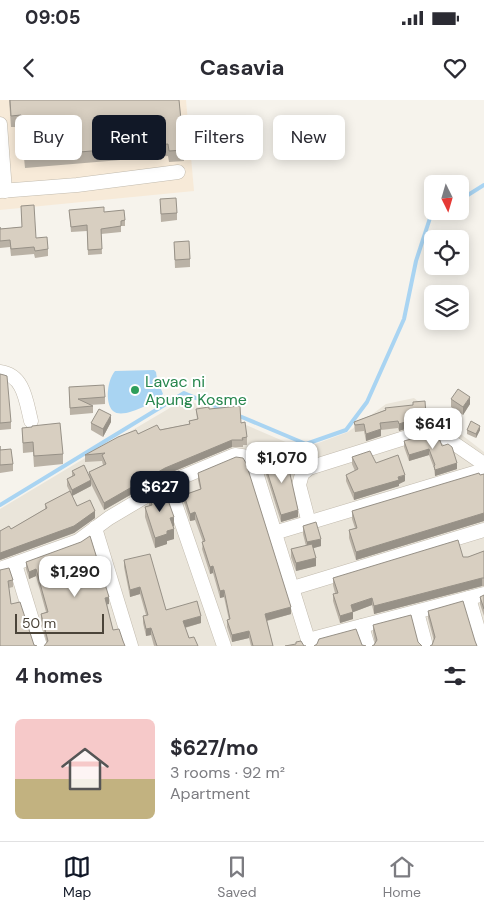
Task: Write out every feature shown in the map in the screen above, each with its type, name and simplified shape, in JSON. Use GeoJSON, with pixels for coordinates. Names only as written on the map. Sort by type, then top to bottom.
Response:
{"type":"FeatureCollection","features":[{"type":"Feature","properties":{"kind":"street"},"geometry":{"type":"LineString","coordinates":[[0,124],[3,191],[77,185],[178,172]]}},
{"type":"Feature","properties":{"kind":"street"},"geometry":{"type":"LineString","coordinates":[[0,372],[15,377],[22,388],[31,421]]}},
{"type":"Feature","properties":{"kind":"street"},"geometry":{"type":"LineString","coordinates":[[309,523],[299,485],[302,474],[309,468],[433,429],[484,464]]}},
{"type":"Feature","properties":{"kind":"street"},"geometry":{"type":"LineString","coordinates":[[0,569],[78,541],[87,536],[94,528],[168,483],[234,455],[248,457],[254,466],[309,643],[362,626],[484,594]]}},
{"type":"Feature","properties":{"kind":"street"},"geometry":{"type":"LineString","coordinates":[[274,533],[484,470]]}},
{"type":"Feature","properties":{"kind":"street"},"geometry":{"type":"LineString","coordinates":[[168,483],[224,646]]}},
{"type":"Feature","properties":{"kind":"street"},"geometry":{"type":"LineString","coordinates":[[94,528],[131,646]]}},
{"type":"Feature","properties":{"kind":"street"},"geometry":{"type":"LineString","coordinates":[[293,588],[484,530]]}},
{"type":"Feature","properties":{"kind":"street"},"geometry":{"type":"LineString","coordinates":[[15,564],[40,646]]}},
{"type":"Feature","properties":{"kind":"street"},"geometry":{"type":"LineString","coordinates":[[469,598],[483,646]]}},
{"type":"Feature","properties":{"kind":"street"},"geometry":{"type":"LineString","coordinates":[[416,612],[426,646]]}},
{"type":"Feature","properties":{"kind":"street"},"geometry":{"type":"LineString","coordinates":[[362,626],[368,646]]}},
{"type":"Feature","properties":{"kind":"shaded area"},"geometry":{"type":"Polygon","coordinates":[[[0,100],[186,100],[187,115],[176,115],[176,160],[191,160],[194,191],[0,210],[0,100]]]}},
{"type":"Feature","properties":{"kind":"shaded area"},"geometry":{"type":"Polygon","coordinates":[[[414,398],[484,452],[484,646],[0,646],[0,509],[70,467],[185,399],[302,449],[348,432],[386,404],[414,398]]]}},
{"type":"Feature","properties":{"kind":"water","name":"Lavac ni Apung Kosme"},"geometry":{"type":"Polygon","coordinates":[[[154,370],[163,394],[131,412],[118,413],[113,411],[110,407],[108,391],[110,379],[115,371],[154,370]]]}},
{"type":"Feature","properties":{"kind":"building"},"geometry":{"type":"Polygon","coordinates":[[[10,100],[179,100],[180,115],[176,115],[176,151],[169,151],[168,144],[166,144],[166,115],[92,115],[92,151],[82,152],[82,115],[11,116],[10,100]]]}},
{"type":"Feature","properties":{"kind":"building"},"geometry":{"type":"Polygon","coordinates":[[[176,198],[177,213],[161,214],[160,199],[176,198]]]}},
{"type":"Feature","properties":{"kind":"building"},"geometry":{"type":"Polygon","coordinates":[[[34,205],[36,238],[47,237],[48,249],[35,251],[34,247],[11,249],[10,240],[0,241],[0,229],[22,227],[21,206],[34,205]]]}},
{"type":"Feature","properties":{"kind":"building"},"geometry":{"type":"Polygon","coordinates":[[[104,207],[104,212],[124,210],[125,220],[121,221],[121,226],[101,229],[102,249],[88,250],[87,225],[71,227],[69,210],[104,207]]]}},
{"type":"Feature","properties":{"kind":"building"},"geometry":{"type":"Polygon","coordinates":[[[189,241],[190,259],[175,260],[174,242],[189,241]]]}},
{"type":"Feature","properties":{"kind":"building"},"geometry":{"type":"Polygon","coordinates":[[[0,374],[7,376],[11,422],[0,423],[0,374]]]}},
{"type":"Feature","properties":{"kind":"building"},"geometry":{"type":"Polygon","coordinates":[[[104,385],[105,397],[78,399],[93,406],[70,408],[69,387],[104,385]]]}},
{"type":"Feature","properties":{"kind":"building"},"geometry":{"type":"Polygon","coordinates":[[[458,389],[470,397],[463,407],[451,399],[458,389]]]}},
{"type":"Feature","properties":{"kind":"building"},"geometry":{"type":"Polygon","coordinates":[[[425,401],[426,415],[399,424],[398,421],[380,423],[381,429],[366,434],[364,424],[355,425],[354,422],[386,410],[385,408],[413,405],[413,402],[425,401]]]}},
{"type":"Feature","properties":{"kind":"building"},"geometry":{"type":"Polygon","coordinates":[[[240,406],[241,423],[245,422],[247,437],[242,438],[243,440],[232,440],[165,468],[104,503],[89,472],[106,464],[102,455],[105,453],[85,455],[118,437],[136,430],[138,434],[157,425],[160,430],[190,424],[189,421],[198,419],[196,409],[240,406]]]}},
{"type":"Feature","properties":{"kind":"building"},"geometry":{"type":"Polygon","coordinates":[[[99,409],[111,415],[103,429],[91,423],[99,409]]]}},
{"type":"Feature","properties":{"kind":"building"},"geometry":{"type":"Polygon","coordinates":[[[471,421],[480,426],[476,434],[467,430],[471,421]]]}},
{"type":"Feature","properties":{"kind":"building"},"geometry":{"type":"Polygon","coordinates":[[[60,423],[63,454],[34,456],[33,442],[23,443],[22,428],[60,423]]]}},
{"type":"Feature","properties":{"kind":"building"},"geometry":{"type":"Polygon","coordinates":[[[432,433],[439,438],[442,446],[448,444],[452,447],[457,463],[435,470],[429,449],[409,455],[404,441],[432,433]]]}},
{"type":"Feature","properties":{"kind":"building"},"geometry":{"type":"Polygon","coordinates":[[[11,449],[13,464],[0,465],[0,450],[11,449]]]}},
{"type":"Feature","properties":{"kind":"building"},"geometry":{"type":"Polygon","coordinates":[[[370,451],[376,463],[398,455],[405,475],[398,477],[399,480],[354,493],[346,475],[358,469],[352,457],[370,451]]]}},
{"type":"Feature","properties":{"kind":"building"},"geometry":{"type":"Polygon","coordinates":[[[287,456],[298,510],[281,515],[264,462],[287,456]]]}},
{"type":"Feature","properties":{"kind":"building"},"geometry":{"type":"Polygon","coordinates":[[[236,457],[243,458],[246,463],[291,607],[265,614],[273,646],[253,646],[249,631],[232,635],[227,620],[230,619],[224,590],[220,591],[213,566],[210,567],[202,542],[205,541],[195,512],[190,514],[184,495],[201,489],[198,473],[236,457]]]}},
{"type":"Feature","properties":{"kind":"building"},"geometry":{"type":"Polygon","coordinates":[[[84,465],[91,480],[72,490],[67,479],[75,475],[72,471],[84,465]]]}},
{"type":"Feature","properties":{"kind":"building"},"geometry":{"type":"Polygon","coordinates":[[[479,473],[480,475],[484,474],[484,513],[356,552],[349,530],[357,528],[352,511],[479,473]]]}},
{"type":"Feature","properties":{"kind":"building"},"geometry":{"type":"Polygon","coordinates":[[[163,486],[174,517],[170,518],[174,529],[167,531],[167,534],[155,538],[145,507],[152,505],[149,495],[163,486]]]}},
{"type":"Feature","properties":{"kind":"building"},"geometry":{"type":"Polygon","coordinates":[[[70,491],[77,506],[90,500],[95,511],[74,526],[0,553],[0,531],[9,526],[11,529],[47,508],[45,504],[70,491]]]}},
{"type":"Feature","properties":{"kind":"building"},"geometry":{"type":"Polygon","coordinates":[[[316,522],[321,539],[307,542],[303,526],[316,522]]]}},
{"type":"Feature","properties":{"kind":"building"},"geometry":{"type":"Polygon","coordinates":[[[90,536],[109,597],[105,598],[113,630],[119,629],[125,646],[44,646],[48,641],[41,614],[48,612],[36,569],[29,572],[26,562],[81,542],[90,536]]]}},
{"type":"Feature","properties":{"kind":"building"},"geometry":{"type":"Polygon","coordinates":[[[458,540],[463,557],[484,551],[484,578],[374,606],[372,598],[351,605],[353,612],[340,616],[333,594],[338,593],[333,578],[458,540]]]}},
{"type":"Feature","properties":{"kind":"building"},"geometry":{"type":"Polygon","coordinates":[[[312,544],[316,558],[296,563],[291,549],[312,544]]]}},
{"type":"Feature","properties":{"kind":"building"},"geometry":{"type":"Polygon","coordinates":[[[150,554],[166,610],[197,601],[201,616],[183,621],[189,638],[194,637],[198,646],[157,646],[151,628],[146,629],[143,616],[148,615],[140,587],[130,590],[124,560],[150,554]]]}},
{"type":"Feature","properties":{"kind":"building"},"geometry":{"type":"Polygon","coordinates":[[[9,568],[13,580],[8,581],[11,604],[20,602],[34,645],[37,646],[0,646],[0,570],[9,568]]]}},
{"type":"Feature","properties":{"kind":"building"},"geometry":{"type":"Polygon","coordinates":[[[484,595],[484,609],[480,597],[484,595]]]}},
{"type":"Feature","properties":{"kind":"building"},"geometry":{"type":"Polygon","coordinates":[[[463,601],[477,646],[430,646],[435,637],[428,611],[463,601]]]}},
{"type":"Feature","properties":{"kind":"building"},"geometry":{"type":"Polygon","coordinates":[[[411,615],[418,642],[422,646],[372,646],[377,640],[373,625],[411,615]]]}},
{"type":"Feature","properties":{"kind":"building"},"geometry":{"type":"Polygon","coordinates":[[[356,629],[362,645],[366,646],[314,646],[319,639],[356,629]]]}},
{"type":"Feature","properties":{"kind":"building"},"geometry":{"type":"Polygon","coordinates":[[[301,641],[304,646],[285,646],[296,644],[296,642],[301,641]]]}},
{"type":"Feature","properties":{"kind":"waterway"},"geometry":{"type":"LineString","coordinates":[[469,194],[484,185]]}},
{"type":"Feature","properties":{"kind":"waterway"},"geometry":{"type":"LineString","coordinates":[[237,415],[306,444],[346,430],[367,402],[404,319],[416,261],[429,220]]}},
{"type":"Feature","properties":{"kind":"waterway"},"geometry":{"type":"LineString","coordinates":[[0,505],[184,393],[222,409]]}},
{"type":"Feature","properties":{"kind":"place","name":"Lavac ni Apung Kosme"},"geometry":{"type":"Point","coordinates":[135,390]}}]}
